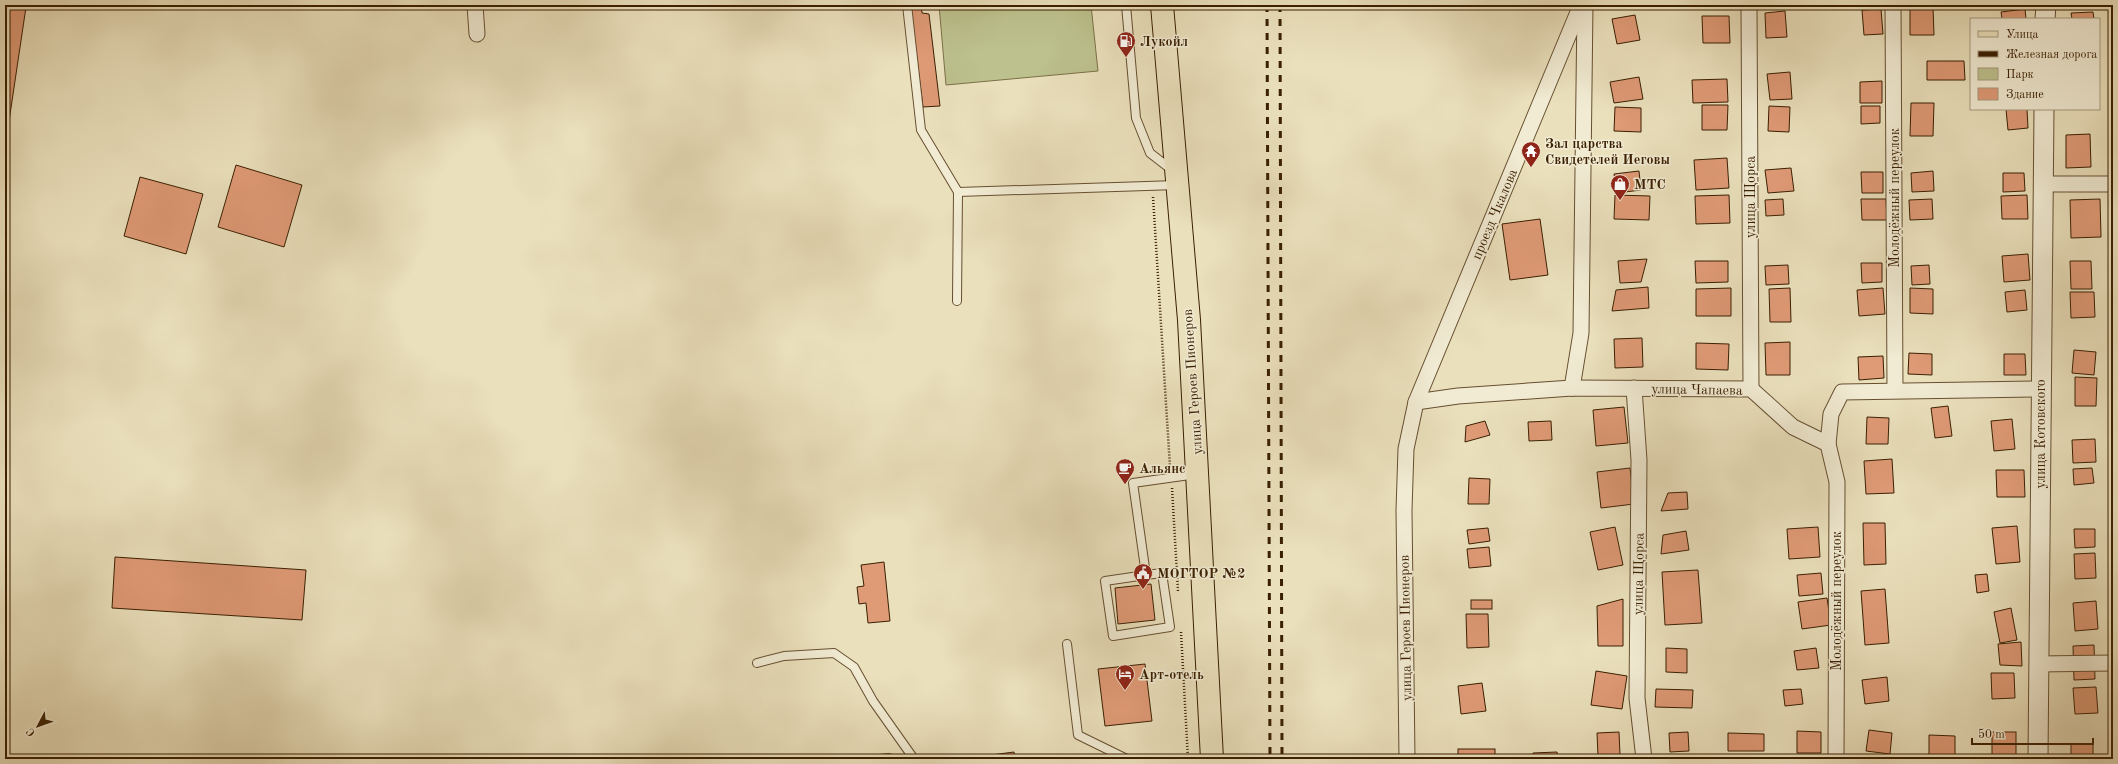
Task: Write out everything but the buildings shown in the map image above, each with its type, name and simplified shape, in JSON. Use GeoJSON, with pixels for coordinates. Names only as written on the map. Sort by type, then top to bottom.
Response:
{"type":"FeatureCollection","features":[{"type":"Feature","properties":{"kind":"main road","name":"улица Героев Пионеров"},"geometry":{"type":"LineString","coordinates":[[1162,5],[1188,320],[1198,474],[1212,759]]}},
{"type":"Feature","properties":{"kind":"street"},"geometry":{"type":"LineString","coordinates":[[475,5],[477,34]]}},
{"type":"Feature","properties":{"kind":"street","name":"проезд Чкалова"},"geometry":{"type":"LineString","coordinates":[[1416,402],[1581,5]]}},
{"type":"Feature","properties":{"kind":"street"},"geometry":{"type":"LineString","coordinates":[[1572,388],[1582,333],[1585,5]]}},
{"type":"Feature","properties":{"kind":"street","name":"улица Щорса"},"geometry":{"type":"LineString","coordinates":[[1749,5],[1751,389]]}},
{"type":"Feature","properties":{"kind":"street","name":"Молодёжный переулок"},"geometry":{"type":"LineString","coordinates":[[1893,5],[1895,390]]}},
{"type":"Feature","properties":{"kind":"street"},"geometry":{"type":"LineString","coordinates":[[2045,18],[2046,5]]}},
{"type":"Feature","properties":{"kind":"street","name":"улица Котовского"},"geometry":{"type":"LineString","coordinates":[[2038,759],[2040,389],[2044,110]]}},
{"type":"Feature","properties":{"kind":"street"},"geometry":{"type":"LineString","coordinates":[[2042,184],[2113,184]]}},
{"type":"Feature","properties":{"kind":"street","name":"улица Чапаева"},"geometry":{"type":"LineString","coordinates":[[1416,402],[1458,396],[1572,388],[1751,389],[1793,427],[1828,444]]}},
{"type":"Feature","properties":{"kind":"street","name":"улица Щорса"},"geometry":{"type":"LineString","coordinates":[[1634,388],[1639,460],[1637,698],[1644,759]]}},
{"type":"Feature","properties":{"kind":"street"},"geometry":{"type":"LineString","coordinates":[[1828,444],[1831,414],[1842,392],[2040,389]]}},
{"type":"Feature","properties":{"kind":"street","name":"улица Героев Пионеров"},"geometry":{"type":"LineString","coordinates":[[1407,759],[1404,510],[1406,449],[1416,402]]}},
{"type":"Feature","properties":{"kind":"street","name":"Молодёжный переулок"},"geometry":{"type":"LineString","coordinates":[[1828,444],[1837,482],[1836,759]]}},
{"type":"Feature","properties":{"kind":"street"},"geometry":{"type":"LineString","coordinates":[[2038,664],[2113,663]]}},
{"type":"Feature","properties":{"kind":"lane"},"geometry":{"type":"LineString","coordinates":[[908,5],[921,130],[958,192],[957,301]]}},
{"type":"Feature","properties":{"kind":"lane"},"geometry":{"type":"LineString","coordinates":[[1126,5],[1136,118],[1150,153],[1177,179]]}},
{"type":"Feature","properties":{"kind":"lane"},"geometry":{"type":"LineString","coordinates":[[958,192],[1152,186],[1177,179]]}},
{"type":"Feature","properties":{"kind":"lane"},"geometry":{"type":"LineString","coordinates":[[1146,575],[1133,483],[1198,474]]}},
{"type":"Feature","properties":{"kind":"lane"},"geometry":{"type":"LineString","coordinates":[[1162,573],[1170,627],[1113,636],[1105,581],[1146,575],[1162,573]]}},
{"type":"Feature","properties":{"kind":"lane"},"geometry":{"type":"LineString","coordinates":[[1066,644],[1078,735],[1127,759]]}},
{"type":"Feature","properties":{"kind":"lane"},"geometry":{"type":"LineString","coordinates":[[758,663],[784,656],[834,653],[854,667],[873,701],[914,759]]}},
{"type":"Feature","properties":{"kind":"lane"},"geometry":{"type":"LineString","coordinates":[[880,759],[889,758]]}},
{"type":"Feature","properties":{"kind":"path"},"geometry":{"type":"LineString","coordinates":[[1152,186],[1178,595]]}},
{"type":"Feature","properties":{"kind":"path"},"geometry":{"type":"LineString","coordinates":[[1180,626],[1188,759]]}},
{"type":"Feature","properties":{"kind":"green space"},"geometry":{"type":"Polygon","coordinates":[[[939,5],[1091,5],[1098,71],[946,85],[939,5]]]}},
{"type":"Feature","properties":{"kind":"railway"},"geometry":{"type":"LineString","coordinates":[[1267,5],[1270,759]]}},
{"type":"Feature","properties":{"kind":"railway"},"geometry":{"type":"LineString","coordinates":[[1280,5],[1282,759]]}},
{"type":"Feature","properties":{"kind":"place","name":"Лукойл"},"geometry":{"type":"Point","coordinates":[1126,58]}},
{"type":"Feature","properties":{"kind":"place","name":"Зал царства Свидетелей Иеговы"},"geometry":{"type":"Point","coordinates":[1531,168]}},
{"type":"Feature","properties":{"kind":"place","name":"МТС"},"geometry":{"type":"Point","coordinates":[1620,201]}},
{"type":"Feature","properties":{"kind":"place","name":"Альянс"},"geometry":{"type":"Point","coordinates":[1125,485]}},
{"type":"Feature","properties":{"kind":"place","name":"МОГТОР №2"},"geometry":{"type":"Point","coordinates":[1143,590]}},
{"type":"Feature","properties":{"kind":"place","name":"Арт-отель"},"geometry":{"type":"Point","coordinates":[1125,691]}}]}
